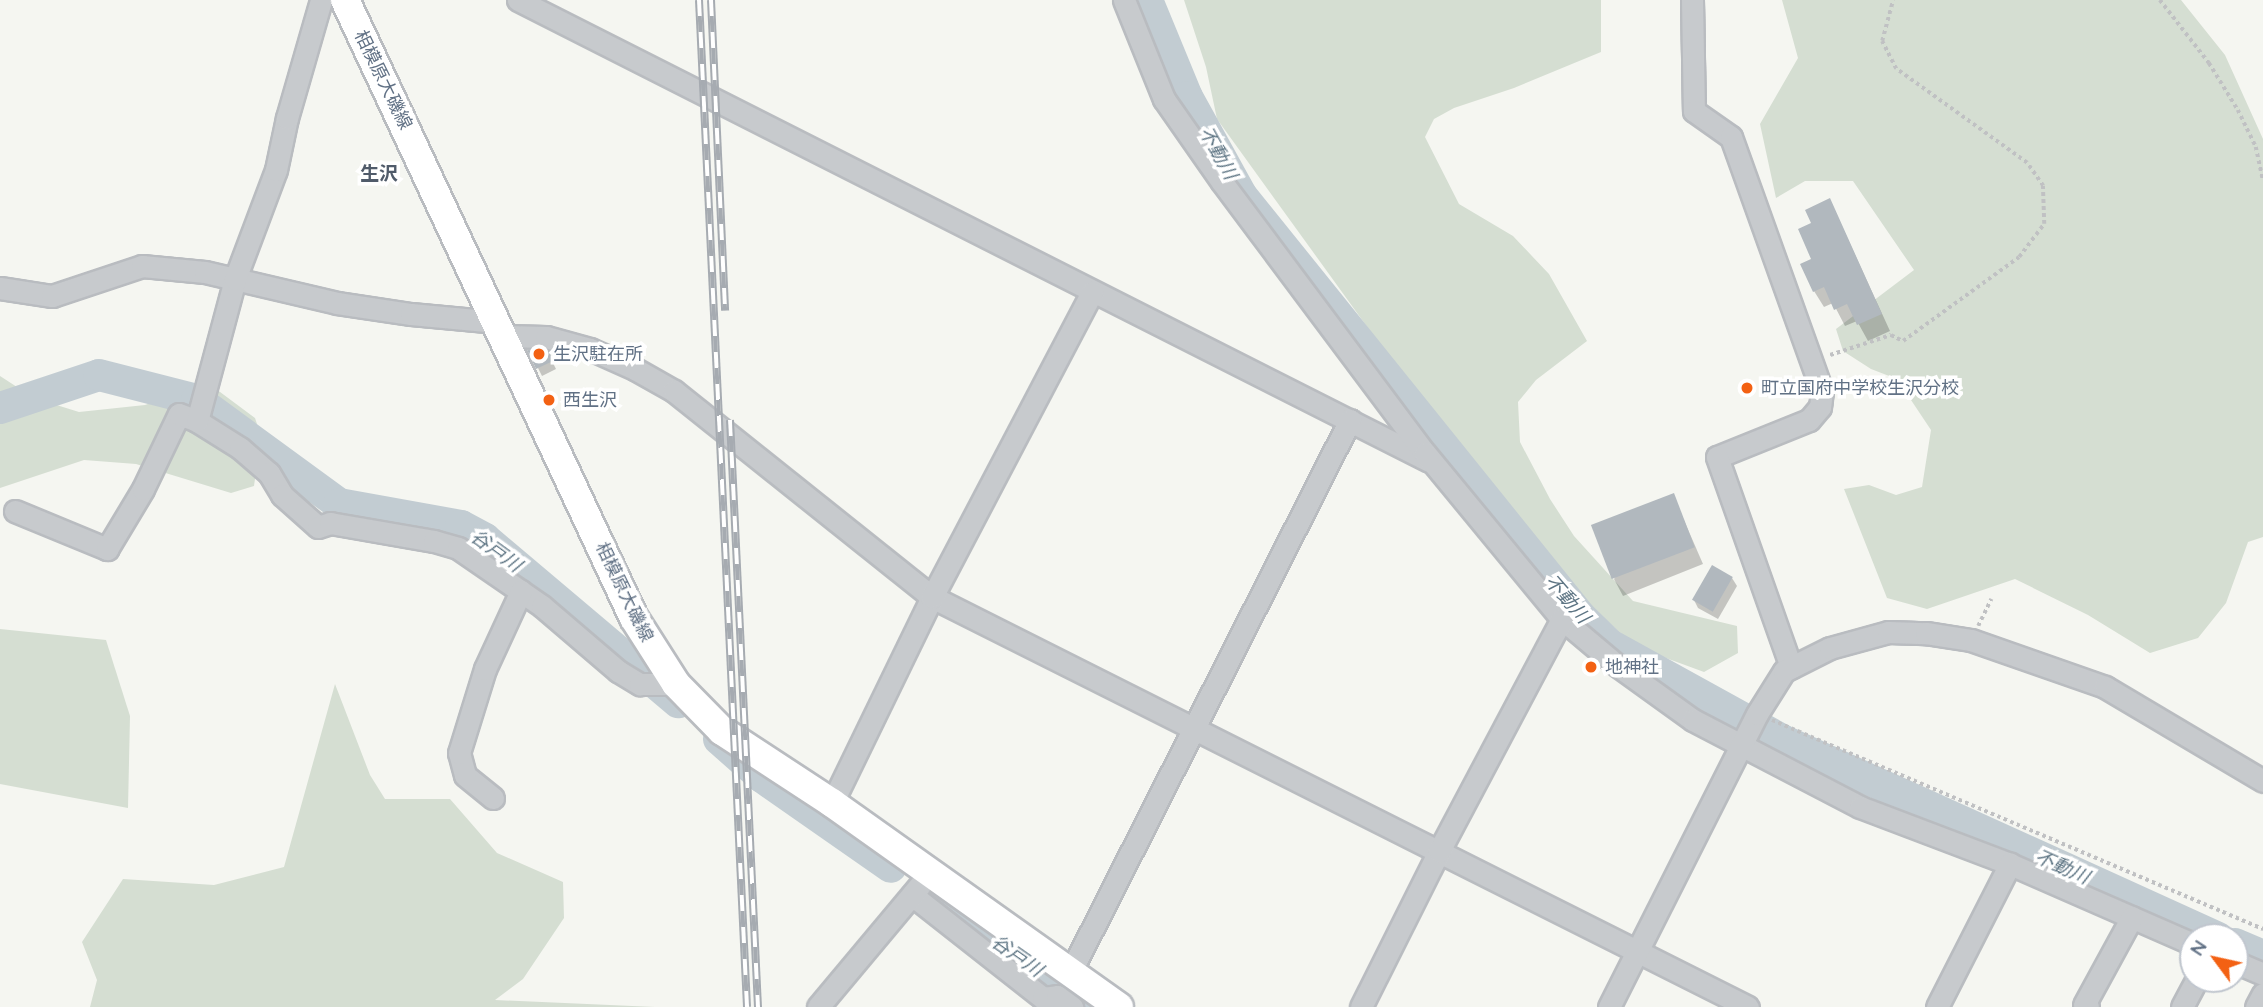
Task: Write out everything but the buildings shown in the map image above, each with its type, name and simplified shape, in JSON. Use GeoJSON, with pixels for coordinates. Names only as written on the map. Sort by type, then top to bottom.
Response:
{"type":"FeatureCollection","features":[{"type":"Feature","properties":{"kind":"main road","name":"相模原大磯線"},"geometry":{"type":"LineString","coordinates":[[345,0],[634,618],[669,684],[722,731],[832,803],[1119,1007]]}},
{"type":"Feature","properties":{"kind":"street"},"geometry":{"type":"LineString","coordinates":[[200,409],[236,278],[276,170],[287,118],[320,0]]}},
{"type":"Feature","properties":{"kind":"street"},"geometry":{"type":"LineString","coordinates":[[518,0],[1437,465]]}},
{"type":"Feature","properties":{"kind":"street"},"geometry":{"type":"LineString","coordinates":[[1124,0],[1164,99],[1222,182],[1437,465],[1562,619],[1649,690],[1693,720],[1860,807],[2010,864],[2179,938]]}},
{"type":"Feature","properties":{"kind":"street"},"geometry":{"type":"LineString","coordinates":[[1692,0],[1694,111],[1731,137],[1822,391],[1820,407],[1810,420],[1717,457],[1791,667]]}},
{"type":"Feature","properties":{"kind":"street"},"geometry":{"type":"LineString","coordinates":[[0,288],[52,296],[142,266],[205,272],[337,303],[546,337],[590,349],[674,391],[932,597],[1748,1007]]}},
{"type":"Feature","properties":{"kind":"street"},"geometry":{"type":"LineString","coordinates":[[832,803],[932,597],[1092,292]]}},
{"type":"Feature","properties":{"kind":"street"},"geometry":{"type":"LineString","coordinates":[[15,511],[107,549],[143,489],[179,414],[200,409]]}},
{"type":"Feature","properties":{"kind":"street"},"geometry":{"type":"LineString","coordinates":[[200,409],[269,473],[282,495],[318,527],[330,523],[435,541],[458,548],[521,591],[618,671],[640,684],[669,684]]}},
{"type":"Feature","properties":{"kind":"street"},"geometry":{"type":"LineString","coordinates":[[1070,974],[1350,420]]}},
{"type":"Feature","properties":{"kind":"street"},"geometry":{"type":"LineString","coordinates":[[493,798],[465,775],[459,752],[485,669],[521,591]]}},
{"type":"Feature","properties":{"kind":"street"},"geometry":{"type":"LineString","coordinates":[[1361,1007],[1439,851],[1562,619]]}},
{"type":"Feature","properties":{"kind":"street"},"geometry":{"type":"LineString","coordinates":[[1609,1007],[1757,714],[1784,671],[1830,648],[1888,632],[1926,633],[1971,640],[2105,687],[2263,781]]}},
{"type":"Feature","properties":{"kind":"street"},"geometry":{"type":"LineString","coordinates":[[1937,1007],[2010,864]]}},
{"type":"Feature","properties":{"kind":"street"},"geometry":{"type":"LineString","coordinates":[[818,1007],[930,873]]}},
{"type":"Feature","properties":{"kind":"street"},"geometry":{"type":"LineString","coordinates":[[912,895],[1040,1002],[1057,996],[1072,1007]]}},
{"type":"Feature","properties":{"kind":"street"},"geometry":{"type":"LineString","coordinates":[[2088,1007],[2084,1005],[2132,917]]}},
{"type":"Feature","properties":{"kind":"street"},"geometry":{"type":"LineString","coordinates":[[2256,1007],[2263,994]]}},
{"type":"Feature","properties":{"kind":"path"},"geometry":{"type":"LineString","coordinates":[[1811,361],[1891,335],[1903,341],[2019,257],[2044,224],[2043,186],[2027,163],[1896,69],[1882,41],[1893,0]]}},
{"type":"Feature","properties":{"kind":"path"},"geometry":{"type":"LineString","coordinates":[[2160,0],[2202,54],[2238,110],[2256,147],[2263,179]]}},
{"type":"Feature","properties":{"kind":"path"},"geometry":{"type":"LineString","coordinates":[[1971,640],[1991,600]]}},
{"type":"Feature","properties":{"kind":"path"},"geometry":{"type":"LineString","coordinates":[[1757,714],[2263,929]]}},
{"type":"Feature","properties":{"kind":"shaded area"},"geometry":{"type":"Polygon","coordinates":[[[1184,0],[1601,0],[1601,52],[1514,88],[1454,108],[1434,119],[1425,137],[1459,204],[1513,236],[1549,274],[1587,341],[1536,380],[1518,402],[1520,442],[1550,499],[1574,536],[1633,601],[1737,626],[1738,653],[1704,672],[1636,647],[1562,580],[1412,389],[1217,119],[1206,67],[1184,0]]]}},
{"type":"Feature","properties":{"kind":"shaded area"},"geometry":{"type":"Polygon","coordinates":[[[1782,0],[2181,0],[2225,55],[2263,139],[2263,537],[2248,542],[2226,603],[2198,638],[2150,653],[2088,615],[2015,579],[1927,609],[1887,598],[1844,489],[1869,485],[1896,495],[1922,487],[1931,430],[1897,379],[1871,369],[1843,351],[1836,329],[1914,270],[1853,181],[1805,181],[1776,198],[1760,124],[1798,58],[1782,0]]]}},
{"type":"Feature","properties":{"kind":"shaded area"},"geometry":{"type":"Polygon","coordinates":[[[0,376],[34,398],[79,412],[145,405],[192,388],[216,389],[255,418],[261,436],[254,486],[231,493],[136,464],[84,460],[0,488],[0,376]]]}},
{"type":"Feature","properties":{"kind":"shaded area"},"geometry":{"type":"Polygon","coordinates":[[[0,629],[106,640],[130,716],[128,808],[0,784],[0,629]]]}},
{"type":"Feature","properties":{"kind":"shaded area"},"geometry":{"type":"Polygon","coordinates":[[[335,684],[370,775],[385,799],[450,799],[497,853],[563,882],[564,918],[523,979],[495,1000],[655,1007],[90,1007],[97,980],[82,942],[123,879],[214,885],[284,867],[335,684]]]}},
{"type":"Feature","properties":{"kind":"waterway","name":"不動川"},"geometry":{"type":"LineString","coordinates":[[1147,0],[1187,97],[1241,195],[1580,616],[1610,645],[1782,740],[2186,923]]}},
{"type":"Feature","properties":{"kind":"waterway","name":"谷戸川"},"geometry":{"type":"LineString","coordinates":[[0,408],[99,375],[197,400],[339,504],[461,526],[485,539],[678,702]]}},
{"type":"Feature","properties":{"kind":"waterway","name":"谷戸川"},"geometry":{"type":"LineString","coordinates":[[719,739],[762,777],[891,867]]}},
{"type":"Feature","properties":{"kind":"waterway","name":"谷戸川"},"geometry":{"type":"LineString","coordinates":[[944,905],[1090,1007]]}},
{"type":"Feature","properties":{"kind":"waterway","name":"不動川"},"geometry":{"type":"LineString","coordinates":[[2249,950],[2263,956]]}},
{"type":"Feature","properties":{"kind":"railway"},"geometry":{"type":"LineString","coordinates":[[699,0],[747,1007]]}},
{"type":"Feature","properties":{"kind":"railway"},"geometry":{"type":"LineString","coordinates":[[711,0],[725,311]]}},
{"type":"Feature","properties":{"kind":"railway"},"geometry":{"type":"LineString","coordinates":[[730,420],[758,1007]]}},
{"type":"Feature","properties":{"kind":"place","name":"生沢駐在所"},"geometry":{"type":"Point","coordinates":[539,354]}},
{"type":"Feature","properties":{"kind":"place","name":"町立国府中学校生沢分校"},"geometry":{"type":"Point","coordinates":[1747,388]}},
{"type":"Feature","properties":{"kind":"place","name":"西生沢"},"geometry":{"type":"Point","coordinates":[549,400]}},
{"type":"Feature","properties":{"kind":"place","name":"地神社"},"geometry":{"type":"Point","coordinates":[1591,667]}},
{"type":"Feature","properties":{"kind":"district","name":"生沢"},"geometry":{"type":"Point","coordinates":[379,174]}}]}
